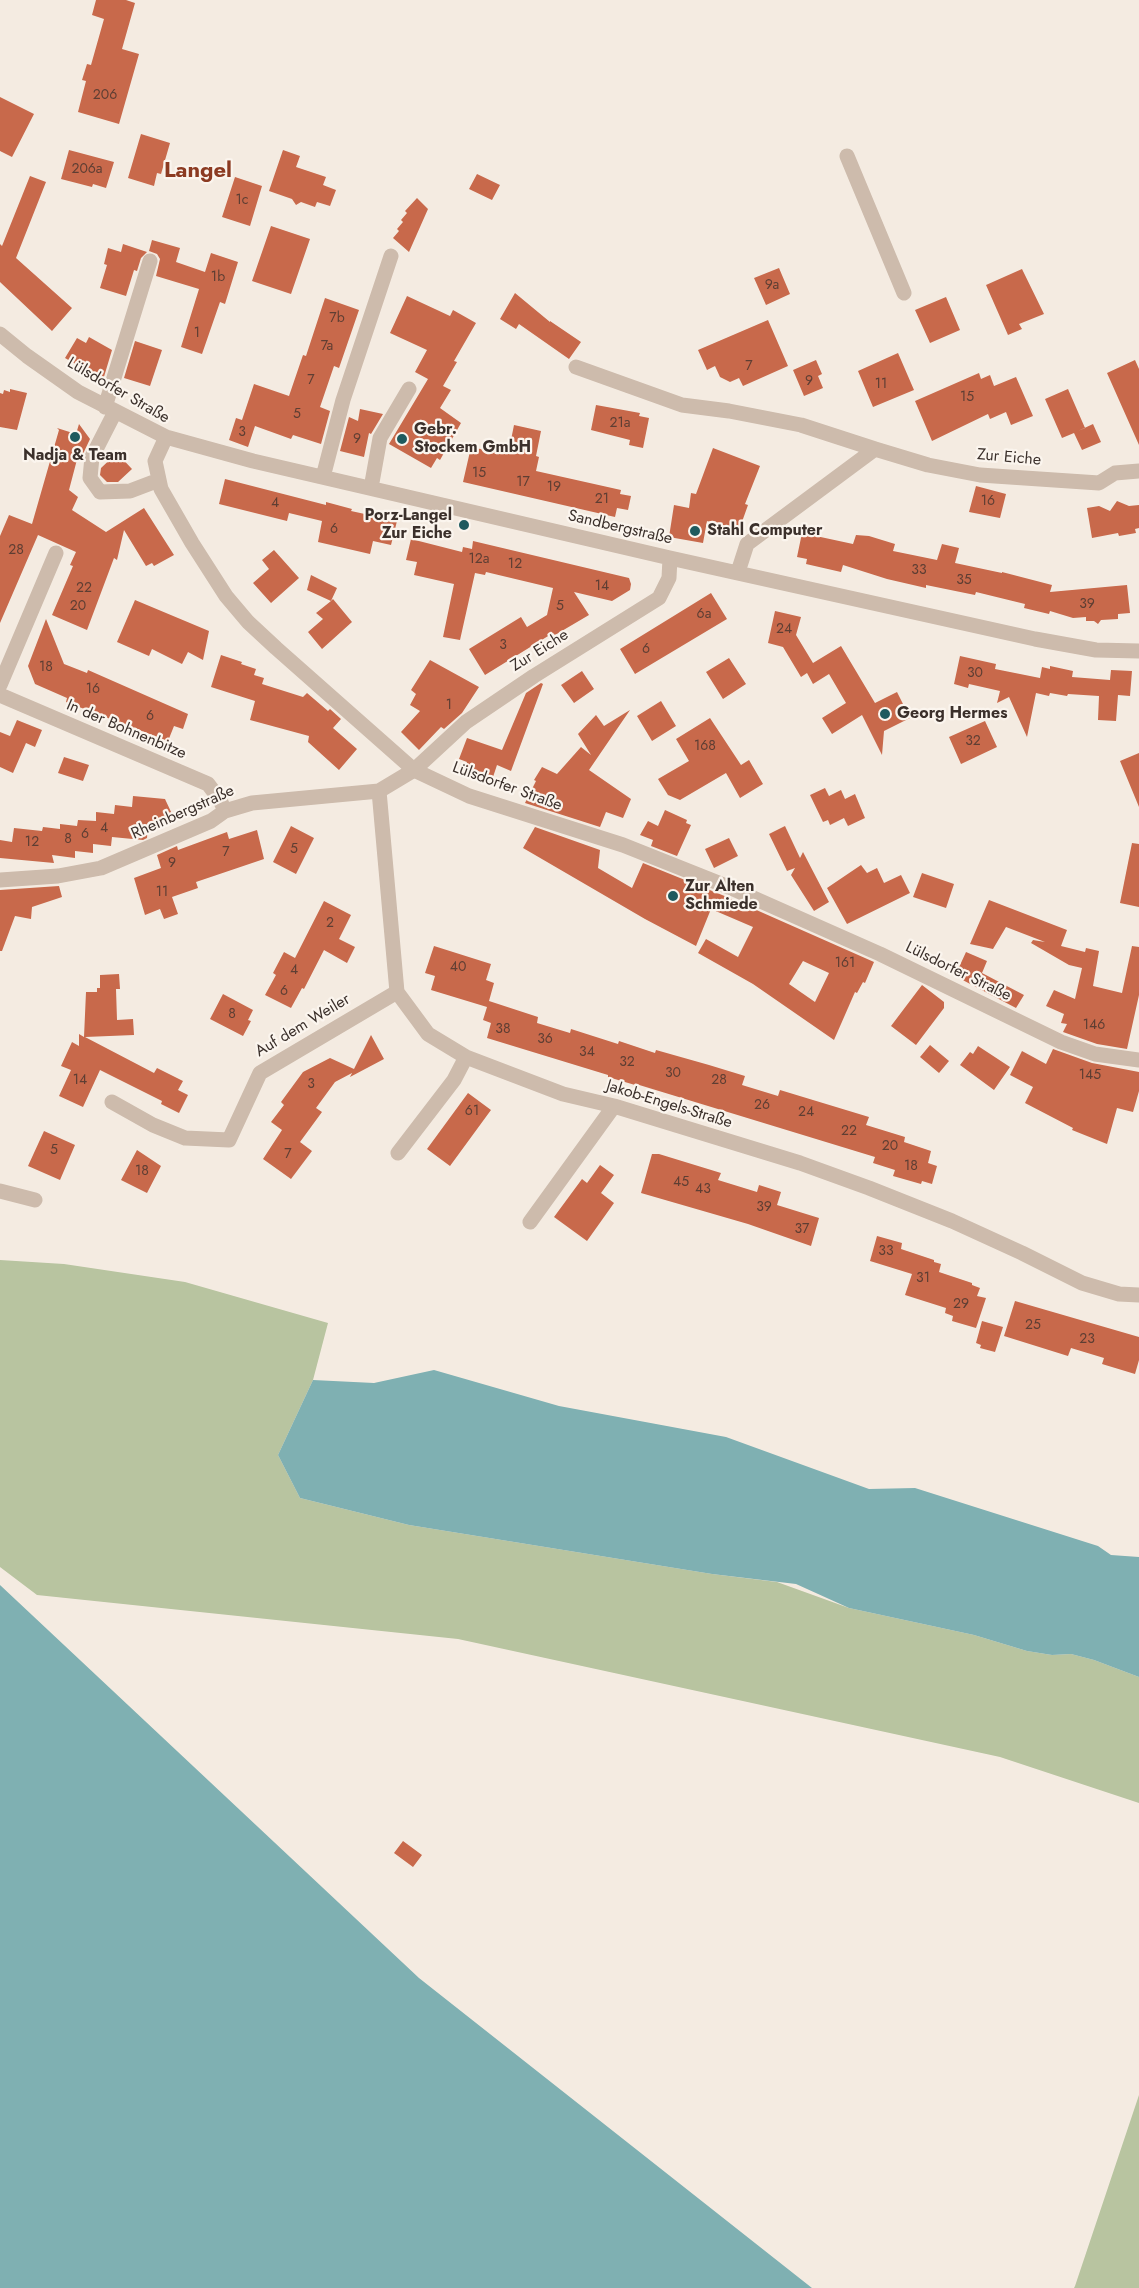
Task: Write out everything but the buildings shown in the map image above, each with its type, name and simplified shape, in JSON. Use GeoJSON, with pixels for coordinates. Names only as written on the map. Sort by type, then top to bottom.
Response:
{"type":"FeatureCollection","features":[{"type":"Feature","properties":{"kind":"street"},"geometry":{"type":"LineString","coordinates":[[847,156],[904,293]]}},
{"type":"Feature","properties":{"kind":"street"},"geometry":{"type":"LineString","coordinates":[[323,477],[343,400],[391,256]]}},
{"type":"Feature","properties":{"kind":"street"},"geometry":{"type":"LineString","coordinates":[[150,261],[110,410],[92,457],[90,478],[100,492],[130,490],[159,480]]}},
{"type":"Feature","properties":{"kind":"street","name":"Lülsdorfer Straße"},"geometry":{"type":"LineString","coordinates":[[0,334],[78,392],[166,437],[155,461],[161,489],[226,596],[248,622],[414,770],[470,796],[623,845],[731,888],[880,954],[1061,1042],[1095,1053],[1139,1060]]}},
{"type":"Feature","properties":{"kind":"street","name":"Zur Eiche"},"geometry":{"type":"LineString","coordinates":[[576,367],[682,405],[729,411],[801,425],[928,465],[980,475],[1099,483],[1115,472],[1139,471]]}},
{"type":"Feature","properties":{"kind":"street"},"geometry":{"type":"LineString","coordinates":[[371,488],[380,438],[409,389]]}},
{"type":"Feature","properties":{"kind":"street","name":"Sandbergstraße"},"geometry":{"type":"LineString","coordinates":[[166,437],[323,477],[670,558],[1035,639],[1096,650],[1139,651]]}},
{"type":"Feature","properties":{"kind":"street"},"geometry":{"type":"LineString","coordinates":[[738,572],[747,544],[875,449]]}},
{"type":"Feature","properties":{"kind":"street"},"geometry":{"type":"LineString","coordinates":[[0,686],[56,553]]}},
{"type":"Feature","properties":{"kind":"street","name":"Zur Eiche"},"geometry":{"type":"LineString","coordinates":[[414,770],[466,722],[534,676],[659,598],[669,578],[670,558]]}},
{"type":"Feature","properties":{"kind":"street","name":"In der Bohnenbitze"},"geometry":{"type":"LineString","coordinates":[[0,695],[208,784],[225,811]]}},
{"type":"Feature","properties":{"kind":"street","name":"Rheinbergstraße"},"geometry":{"type":"LineString","coordinates":[[0,880],[58,876],[101,868],[211,820],[225,811],[252,803],[379,791],[414,770]]}},
{"type":"Feature","properties":{"kind":"street"},"geometry":{"type":"LineString","coordinates":[[379,791],[397,992]]}},
{"type":"Feature","properties":{"kind":"street","name":"Jakob-Engels-Straße"},"geometry":{"type":"LineString","coordinates":[[397,992],[428,1034],[466,1057],[563,1094],[614,1106],[800,1163],[860,1184],[1022,1252],[1082,1283],[1119,1294],[1139,1294]]}},
{"type":"Feature","properties":{"kind":"street","name":"Auf dem Weiler"},"geometry":{"type":"LineString","coordinates":[[112,1102],[153,1125],[185,1138],[229,1140],[260,1073],[397,992]]}},
{"type":"Feature","properties":{"kind":"street"},"geometry":{"type":"LineString","coordinates":[[398,1153],[454,1080],[466,1057]]}},
{"type":"Feature","properties":{"kind":"street"},"geometry":{"type":"LineString","coordinates":[[530,1222],[614,1106]]}},
{"type":"Feature","properties":{"kind":"street"},"geometry":{"type":"LineString","coordinates":[[0,1191],[35,1200]]}},
{"type":"Feature","properties":{"kind":"green space"},"geometry":{"type":"Polygon","coordinates":[[[0,1260],[64,1264],[185,1282],[328,1323],[313,1380],[278,1455],[300,1498],[409,1525],[712,1574],[777,1582],[849,1608],[974,1635],[1027,1651],[1052,1655],[1071,1654],[1139,1677],[1139,1803],[1000,1757],[458,1639],[37,1595],[0,1567],[0,1260]]]}},
{"type":"Feature","properties":{"kind":"green space"},"geometry":{"type":"Polygon","coordinates":[[[1139,2095],[1139,2288],[1074,2288],[1075,2286],[1139,2095]]]}},
{"type":"Feature","properties":{"kind":"water"},"geometry":{"type":"Polygon","coordinates":[[[434,1370],[559,1406],[726,1437],[869,1489],[915,1488],[1098,1546],[1111,1555],[1139,1557],[1139,1677],[1071,1654],[1052,1655],[1027,1651],[974,1635],[849,1608],[796,1584],[712,1574],[409,1525],[300,1498],[278,1455],[313,1380],[374,1383],[434,1370]]]}},
{"type":"Feature","properties":{"kind":"water"},"geometry":{"type":"Polygon","coordinates":[[[0,1585],[419,1978],[812,2288],[0,2288],[0,1585]]]}},
{"type":"Feature","properties":{"kind":"place","name":"Nadja & Team"},"geometry":{"type":"Point","coordinates":[75,437]}},
{"type":"Feature","properties":{"kind":"place","name":"Gebr. Stockem GmbH"},"geometry":{"type":"Point","coordinates":[402,439]}},
{"type":"Feature","properties":{"kind":"place","name":"Porz-Langel Zur Eiche"},"geometry":{"type":"Point","coordinates":[464,525]}},
{"type":"Feature","properties":{"kind":"place","name":"Stahl Computer"},"geometry":{"type":"Point","coordinates":[695,531]}},
{"type":"Feature","properties":{"kind":"place","name":"Georg Hermes"},"geometry":{"type":"Point","coordinates":[885,714]}},
{"type":"Feature","properties":{"kind":"place","name":"Zur Alten Schmiede"},"geometry":{"type":"Point","coordinates":[673,896]}},
{"type":"Feature","properties":{"kind":"district","name":"Langel"},"geometry":{"type":"Point","coordinates":[198,172]}}]}
